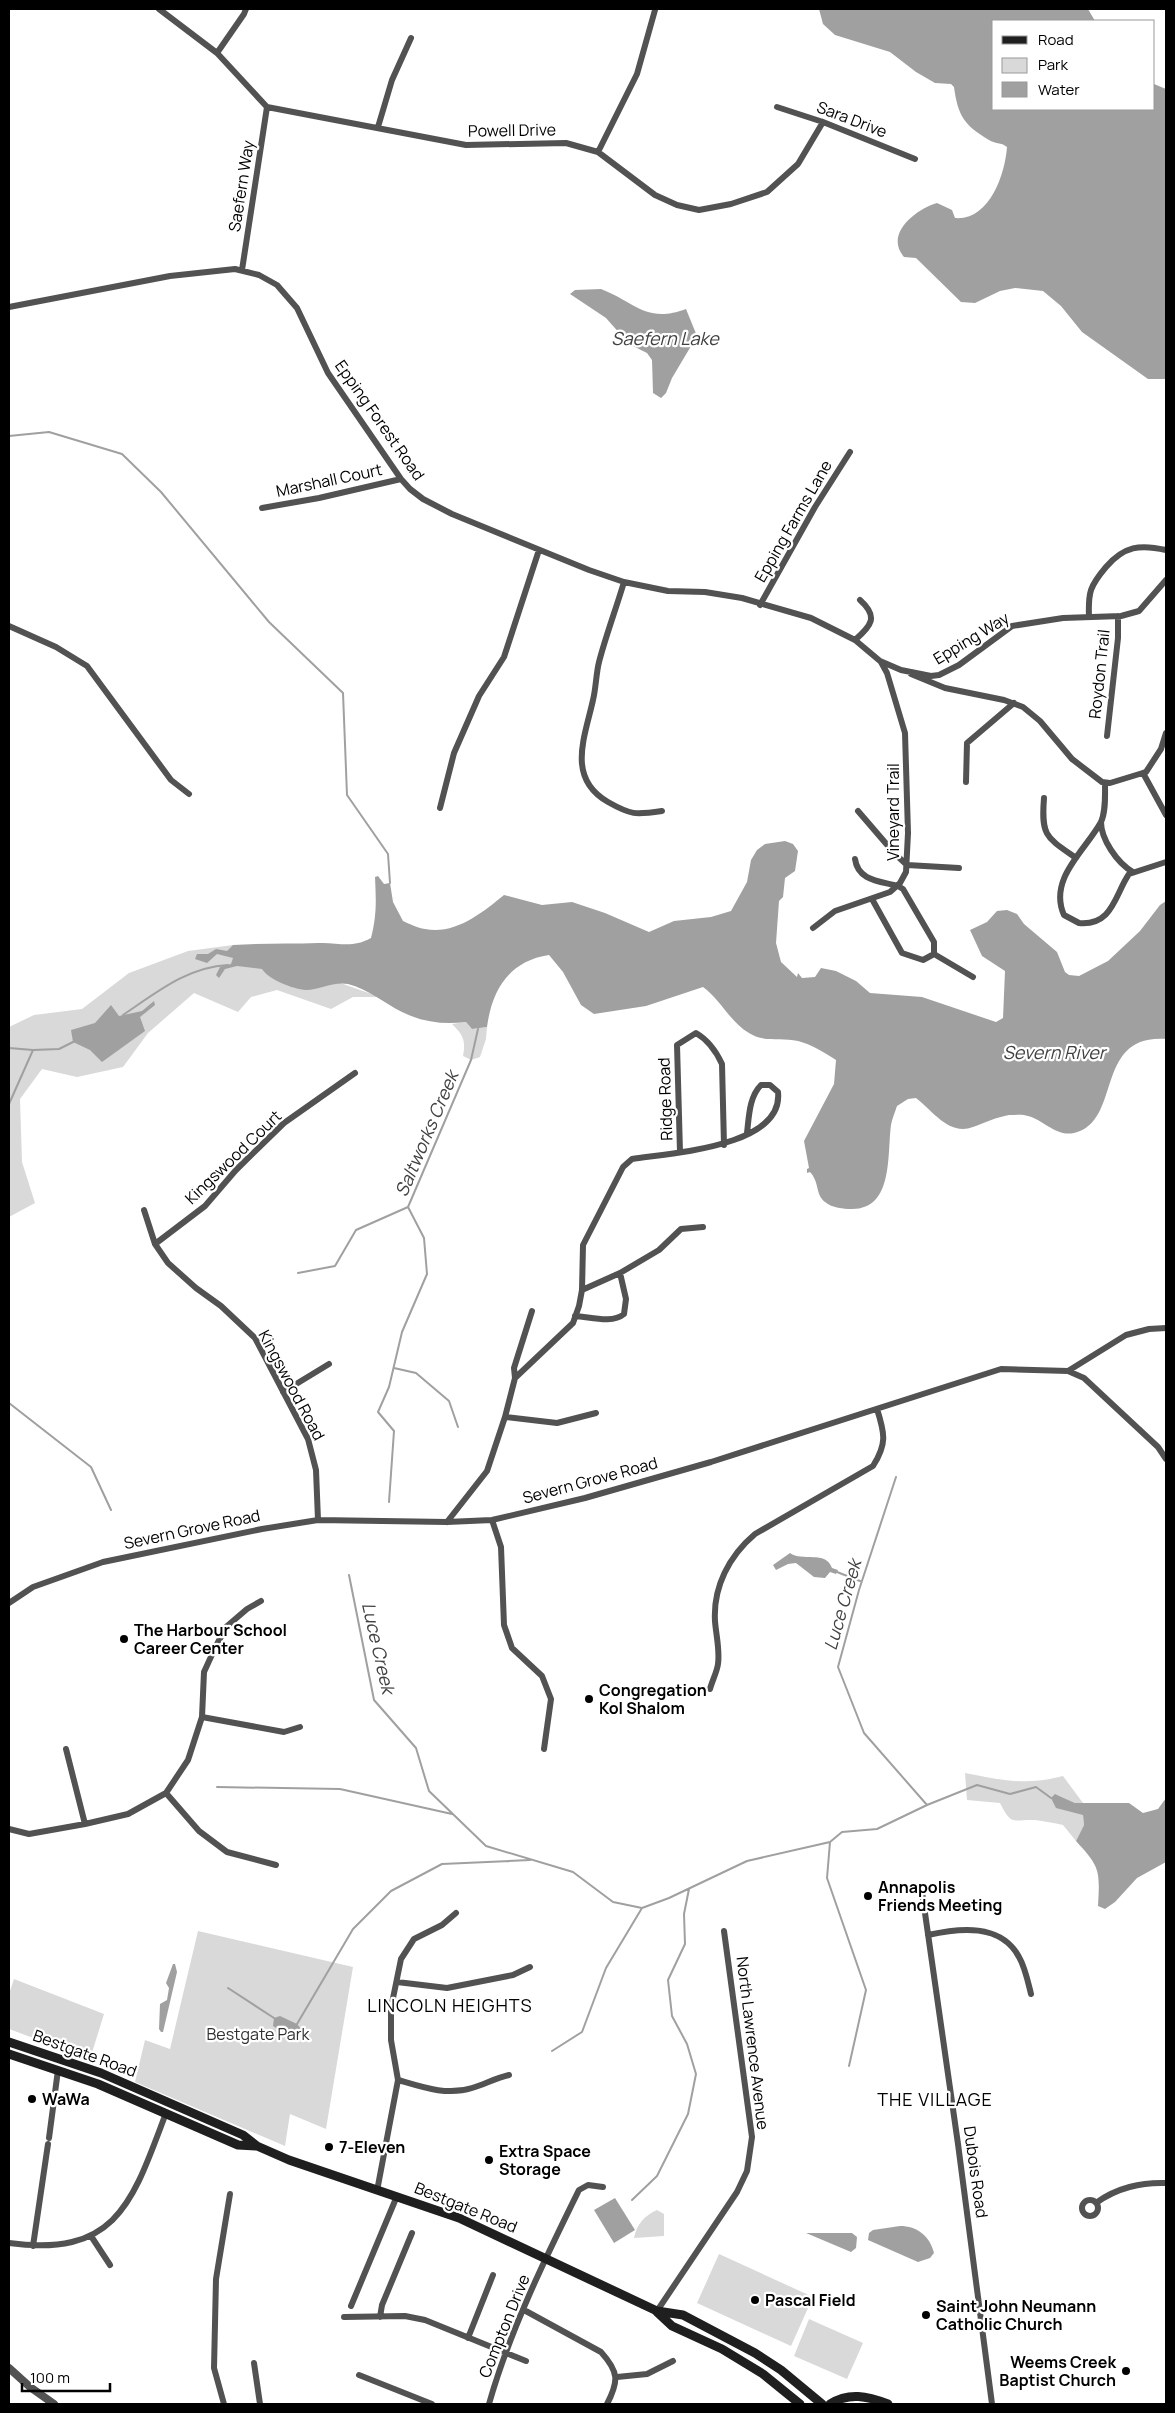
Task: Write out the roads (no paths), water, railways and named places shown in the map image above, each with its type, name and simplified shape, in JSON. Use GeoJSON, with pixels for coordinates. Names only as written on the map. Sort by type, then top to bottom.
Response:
{"type":"FeatureCollection","features":[{"type":"Feature","properties":{"kind":"main road","name":"Bestgate Road"},"geometry":{"type":"LineString","coordinates":[[9,2042],[127,2084],[243,2135],[257,2146]]}},
{"type":"Feature","properties":{"kind":"main road","name":"Bestgate Road"},"geometry":{"type":"LineString","coordinates":[[9,2054],[122,2094],[238,2145],[257,2146],[377,2191],[397,2196],[459,2218],[657,2311],[683,2315],[730,2339],[781,2370],[822,2404]]}},
{"type":"Feature","properties":{"kind":"main road"},"geometry":{"type":"LineString","coordinates":[[122,2094],[127,2084]]}},
{"type":"Feature","properties":{"kind":"main road","name":"Bestgate Road"},"geometry":{"type":"LineString","coordinates":[[657,2311],[672,2326],[722,2348],[763,2374],[800,2404]]}},
{"type":"Feature","properties":{"kind":"main road"},"geometry":{"type":"LineString","coordinates":[[830,2404],[840,2398],[857,2396],[888,2404]]}},
{"type":"Feature","properties":{"kind":"street"},"geometry":{"type":"LineString","coordinates":[[159,9],[217,53],[267,107]]}},
{"type":"Feature","properties":{"kind":"street"},"geometry":{"type":"LineString","coordinates":[[217,53],[246,9]]}},
{"type":"Feature","properties":{"kind":"street"},"geometry":{"type":"LineString","coordinates":[[598,152],[637,74],[655,10]]}},
{"type":"Feature","properties":{"kind":"street"},"geometry":{"type":"LineString","coordinates":[[378,128],[392,80],[411,38]]}},
{"type":"Feature","properties":{"kind":"street","name":"Powell Drive"},"geometry":{"type":"LineString","coordinates":[[267,107],[466,146],[566,143],[598,152],[655,195],[677,205],[699,210],[731,204],[767,192],[798,164],[823,122]]}},
{"type":"Feature","properties":{"kind":"street","name":"Saefern Way"},"geometry":{"type":"LineString","coordinates":[[242,270],[267,107]]}},
{"type":"Feature","properties":{"kind":"street","name":"Sara Drive"},"geometry":{"type":"LineString","coordinates":[[777,107],[823,122],[915,159]]}},
{"type":"Feature","properties":{"kind":"street","name":"Epping Forest Road"},"geometry":{"type":"LineString","coordinates":[[9,307],[168,276],[242,270],[273,282],[297,308],[328,373],[401,479],[423,499],[452,514],[539,550],[624,582],[677,593],[705,592],[742,598],[760,605]]}},
{"type":"Feature","properties":{"kind":"street","name":"Epping Farms Lane"},"geometry":{"type":"LineString","coordinates":[[760,605],[815,506],[850,452]]}},
{"type":"Feature","properties":{"kind":"street","name":"Marshall Court"},"geometry":{"type":"LineString","coordinates":[[262,508],[401,479]]}},
{"type":"Feature","properties":{"kind":"street"},"geometry":{"type":"LineString","coordinates":[[1090,617],[1091,588],[1115,556],[1129,550],[1149,547],[1166,550]]}},
{"type":"Feature","properties":{"kind":"street"},"geometry":{"type":"LineString","coordinates":[[440,808],[454,753],[479,696],[504,657],[539,550]]}},
{"type":"Feature","properties":{"kind":"street","name":"Epping Way"},"geometry":{"type":"LineString","coordinates":[[760,605],[811,618],[855,640],[880,661],[901,670],[939,675],[959,665],[1012,626],[1063,618],[1118,616],[1139,611],[1166,580]]}},
{"type":"Feature","properties":{"kind":"street"},"geometry":{"type":"LineString","coordinates":[[624,582],[598,664],[594,698],[583,739],[581,762],[587,784],[600,797],[628,813],[640,814],[662,811]]}},
{"type":"Feature","properties":{"kind":"street"},"geometry":{"type":"LineString","coordinates":[[855,640],[868,628],[872,618],[868,608],[860,600]]}},
{"type":"Feature","properties":{"kind":"street","name":"Roydon Trail"},"geometry":{"type":"LineString","coordinates":[[1107,736],[1118,616]]}},
{"type":"Feature","properties":{"kind":"street"},"geometry":{"type":"LineString","coordinates":[[9,626],[44,640],[87,666],[171,780],[189,794]]}},
{"type":"Feature","properties":{"kind":"street","name":"Vineyard Trail"},"geometry":{"type":"LineString","coordinates":[[880,661],[887,673],[905,733],[908,775],[907,865],[898,886]]}},
{"type":"Feature","properties":{"kind":"street"},"geometry":{"type":"LineString","coordinates":[[901,670],[945,688],[1014,703],[1035,716],[1072,759],[1096,779],[1105,783],[1143,773],[1151,766],[1162,746],[1166,733]]}},
{"type":"Feature","properties":{"kind":"street"},"geometry":{"type":"LineString","coordinates":[[966,782],[967,743],[1014,703]]}},
{"type":"Feature","properties":{"kind":"street"},"geometry":{"type":"LineString","coordinates":[[1143,773],[1166,815]]}},
{"type":"Feature","properties":{"kind":"street"},"geometry":{"type":"LineString","coordinates":[[1105,783],[1104,810],[1100,822],[1076,858],[1059,893],[1064,915],[1075,922],[1090,922],[1107,914],[1117,902],[1127,878],[1133,872],[1166,862]]}},
{"type":"Feature","properties":{"kind":"street"},"geometry":{"type":"LineString","coordinates":[[1044,798],[1042,822],[1046,833],[1057,845],[1076,858]]}},
{"type":"Feature","properties":{"kind":"street"},"geometry":{"type":"LineString","coordinates":[[858,811],[907,865],[959,868]]}},
{"type":"Feature","properties":{"kind":"street"},"geometry":{"type":"LineString","coordinates":[[1100,822],[1102,834],[1107,842],[1120,860],[1133,872]]}},
{"type":"Feature","properties":{"kind":"street"},"geometry":{"type":"LineString","coordinates":[[855,859],[861,874],[871,879],[898,886],[906,894],[934,942],[934,954]]}},
{"type":"Feature","properties":{"kind":"street"},"geometry":{"type":"LineString","coordinates":[[813,928],[835,911],[887,894],[898,886]]}},
{"type":"Feature","properties":{"kind":"street"},"geometry":{"type":"LineString","coordinates":[[872,899],[902,953],[923,960],[934,954]]}},
{"type":"Feature","properties":{"kind":"street"},"geometry":{"type":"LineString","coordinates":[[934,954],[973,977]]}},
{"type":"Feature","properties":{"kind":"street","name":"Ridge Road"},"geometry":{"type":"LineString","coordinates":[[680,1152],[677,1045],[696,1034],[703,1037],[717,1052],[722,1064],[724,1145]]}},
{"type":"Feature","properties":{"kind":"street","name":"Kingswood Court"},"geometry":{"type":"LineString","coordinates":[[155,1244],[205,1206],[236,1170],[284,1123],[355,1074]]}},
{"type":"Feature","properties":{"kind":"street"},"geometry":{"type":"LineString","coordinates":[[515,1378],[573,1323],[582,1290],[583,1245],[623,1167],[632,1159],[724,1145],[763,1126],[776,1111],[779,1102],[778,1092],[770,1085],[761,1085],[757,1089],[751,1106],[747,1133]]}},
{"type":"Feature","properties":{"kind":"street","name":"Kingswood Road"},"geometry":{"type":"LineString","coordinates":[[144,1210],[155,1244],[168,1263],[221,1306],[254,1338],[308,1439],[316,1470],[318,1520]]}},
{"type":"Feature","properties":{"kind":"street"},"geometry":{"type":"LineString","coordinates":[[582,1290],[620,1273],[659,1250],[681,1229],[703,1227]]}},
{"type":"Feature","properties":{"kind":"street"},"geometry":{"type":"LineString","coordinates":[[575,1316],[619,1319],[624,1314],[626,1299],[620,1273]]}},
{"type":"Feature","properties":{"kind":"street"},"geometry":{"type":"LineString","coordinates":[[447,1522],[487,1471],[505,1417],[515,1378],[514,1368],[532,1311]]}},
{"type":"Feature","properties":{"kind":"street"},"geometry":{"type":"LineString","coordinates":[[1068,1371],[1126,1335],[1149,1329],[1166,1328]]}},
{"type":"Feature","properties":{"kind":"street"},"geometry":{"type":"LineString","coordinates":[[283,1392],[329,1364]]}},
{"type":"Feature","properties":{"kind":"street","name":"Severn Grove Road"},"geometry":{"type":"LineString","coordinates":[[9,1603],[33,1587],[102,1562],[167,1547],[318,1520],[447,1522],[492,1520],[585,1498],[704,1464],[1001,1369],[1068,1371]]}},
{"type":"Feature","properties":{"kind":"street"},"geometry":{"type":"LineString","coordinates":[[1068,1371],[1084,1378],[1158,1447],[1166,1459]]}},
{"type":"Feature","properties":{"kind":"street"},"geometry":{"type":"LineString","coordinates":[[710,1689],[718,1664],[715,1620],[717,1592],[728,1566],[755,1534],[873,1466],[885,1440],[877,1409]]}},
{"type":"Feature","properties":{"kind":"street"},"geometry":{"type":"LineString","coordinates":[[505,1417],[557,1423],[596,1413]]}},
{"type":"Feature","properties":{"kind":"street"},"geometry":{"type":"LineString","coordinates":[[492,1520],[501,1547],[504,1625],[512,1648],[542,1676],[551,1699],[544,1749]]}},
{"type":"Feature","properties":{"kind":"street"},"geometry":{"type":"LineString","coordinates":[[9,1829],[29,1834],[85,1824],[128,1814],[166,1793],[188,1760],[202,1717],[204,1672],[215,1648],[226,1627],[247,1609],[261,1601]]}},
{"type":"Feature","properties":{"kind":"street"},"geometry":{"type":"LineString","coordinates":[[202,1717],[284,1732],[300,1727]]}},
{"type":"Feature","properties":{"kind":"street"},"geometry":{"type":"LineString","coordinates":[[66,1749],[85,1824]]}},
{"type":"Feature","properties":{"kind":"street"},"geometry":{"type":"LineString","coordinates":[[166,1793],[199,1832],[227,1852],[276,1865]]}},
{"type":"Feature","properties":{"kind":"street","name":"Dubois Road"},"geometry":{"type":"LineString","coordinates":[[921,1885],[992,2404]]}},
{"type":"Feature","properties":{"kind":"street"},"geometry":{"type":"LineString","coordinates":[[377,2191],[398,2080],[391,2040],[391,2008],[401,1959],[414,1939],[442,1925],[456,1913]]}},
{"type":"Feature","properties":{"kind":"street"},"geometry":{"type":"LineString","coordinates":[[928,1935],[966,1928],[997,1936],[1019,1956],[1031,1994]]}},
{"type":"Feature","properties":{"kind":"street","name":"North Lawrence Avenue"},"geometry":{"type":"LineString","coordinates":[[657,2311],[737,2192],[747,2171],[752,2137],[724,1931]]}},
{"type":"Feature","properties":{"kind":"street"},"geometry":{"type":"LineString","coordinates":[[397,1982],[447,1988],[513,1975],[530,1967]]}},
{"type":"Feature","properties":{"kind":"street"},"geometry":{"type":"LineString","coordinates":[[33,2246],[58,2070]]}},
{"type":"Feature","properties":{"kind":"street"},"geometry":{"type":"LineString","coordinates":[[398,2080],[450,2092],[472,2088],[494,2078],[509,2075]]}},
{"type":"Feature","properties":{"kind":"street"},"geometry":{"type":"LineString","coordinates":[[9,2243],[33,2246],[59,2246],[91,2236],[127,2206],[139,2184],[166,2113]]}},
{"type":"Feature","properties":{"kind":"street"},"geometry":{"type":"LineString","coordinates":[[1096,2203],[1128,2187],[1151,2182],[1166,2183]]}},
{"type":"Feature","properties":{"kind":"street","name":"Compton Drive"},"geometry":{"type":"LineString","coordinates":[[489,2404],[506,2354],[524,2310],[546,2258],[579,2190],[588,2185],[603,2187]]}},
{"type":"Feature","properties":{"kind":"street"},"geometry":{"type":"LineString","coordinates":[[224,2404],[214,2368],[216,2279],[230,2194]]}},
{"type":"Feature","properties":{"kind":"street"},"geometry":{"type":"LineString","coordinates":[[352,2306],[397,2196]]}},
{"type":"Feature","properties":{"kind":"street"},"geometry":{"type":"LineString","coordinates":[[380,2317],[382,2305],[412,2233]]}},
{"type":"Feature","properties":{"kind":"street"},"geometry":{"type":"LineString","coordinates":[[91,2236],[110,2265]]}},
{"type":"Feature","properties":{"kind":"street"},"geometry":{"type":"LineString","coordinates":[[468,2338],[493,2275]]}},
{"type":"Feature","properties":{"kind":"street"},"geometry":{"type":"LineString","coordinates":[[524,2310],[601,2352],[611,2363],[617,2377],[607,2404]]}},
{"type":"Feature","properties":{"kind":"street"},"geometry":{"type":"LineString","coordinates":[[344,2317],[405,2316],[425,2320],[526,2361]]}},
{"type":"Feature","properties":{"kind":"street"},"geometry":{"type":"LineString","coordinates":[[617,2377],[647,2374],[673,2361]]}},
{"type":"Feature","properties":{"kind":"street"},"geometry":{"type":"LineString","coordinates":[[254,2363],[260,2404]]}},
{"type":"Feature","properties":{"kind":"street"},"geometry":{"type":"LineString","coordinates":[[9,2368],[30,2387],[54,2404]]}},
{"type":"Feature","properties":{"kind":"street"},"geometry":{"type":"LineString","coordinates":[[360,2375],[432,2404]]}},
{"type":"Feature","properties":{"kind":"water"},"geometry":{"type":"Polygon","coordinates":[[[819,9],[1088,9],[1094,20],[992,20],[992,110],[1155,110],[1155,84],[1166,89],[1166,379],[1148,379],[1082,332],[1061,306],[1043,291],[1015,288],[1000,291],[975,303],[961,302],[916,258],[904,257],[899,248],[900,231],[920,211],[937,203],[952,210],[955,218],[967,217],[977,212],[986,204],[999,183],[1007,147],[989,140],[968,124],[960,113],[954,87],[951,84],[935,83],[916,72],[890,52],[835,35],[823,24],[819,9]]]}},
{"type":"Feature","properties":{"kind":"water","name":"Saefern Lake"},"geometry":{"type":"Polygon","coordinates":[[[601,289],[650,313],[672,313],[686,309],[697,336],[672,378],[666,393],[661,398],[653,393],[652,360],[647,353],[629,344],[606,318],[570,294],[575,290],[601,289]]]}},
{"type":"Feature","properties":{"kind":"water","name":"Severn River"},"geometry":{"type":"Polygon","coordinates":[[[785,841],[793,844],[798,851],[795,871],[785,878],[783,897],[779,901],[776,943],[781,962],[797,977],[798,973],[802,978],[815,977],[821,968],[836,971],[856,981],[870,993],[922,997],[996,1022],[1003,1018],[1005,971],[982,956],[970,930],[987,922],[997,911],[1007,910],[1017,914],[1024,924],[1057,952],[1065,972],[1069,975],[1079,976],[1108,961],[1140,931],[1160,905],[1166,901],[1166,1039],[1143,1041],[1128,1050],[1118,1064],[1099,1113],[1089,1126],[1074,1133],[1061,1133],[1026,1115],[1009,1115],[973,1127],[956,1128],[942,1121],[916,1098],[908,1099],[897,1106],[892,1120],[886,1178],[881,1191],[875,1200],[865,1207],[845,1209],[834,1207],[822,1199],[813,1176],[810,1172],[807,1173],[809,1168],[804,1141],[834,1084],[836,1060],[803,1042],[761,1038],[749,1033],[736,1023],[703,987],[646,1006],[594,1014],[581,1005],[563,972],[549,955],[535,958],[513,971],[498,990],[489,1014],[487,1027],[472,1029],[466,1022],[433,1022],[417,1018],[362,989],[348,984],[343,983],[306,990],[288,986],[270,977],[262,969],[237,966],[225,969],[219,978],[216,975],[220,967],[231,964],[233,958],[217,954],[207,963],[195,959],[197,954],[208,954],[216,949],[227,951],[233,945],[351,944],[371,938],[376,908],[375,877],[378,876],[384,884],[390,883],[393,902],[403,921],[422,928],[436,930],[457,926],[487,909],[504,895],[542,905],[572,902],[605,913],[649,932],[674,921],[711,917],[731,911],[747,882],[751,860],[757,850],[765,844],[785,841]]]}},
{"type":"Feature","properties":{"kind":"water"},"geometry":{"type":"Polygon","coordinates":[[[154,1001],[155,1005],[140,1017],[145,1031],[102,1062],[90,1050],[73,1042],[71,1030],[95,1023],[111,1005],[119,1016],[142,1011],[154,1001]]]}},
{"type":"Feature","properties":{"kind":"water"},"geometry":{"type":"Polygon","coordinates":[[[790,1553],[801,1557],[825,1559],[832,1568],[838,1570],[836,1574],[830,1572],[825,1578],[814,1577],[796,1563],[788,1564],[776,1570],[773,1565],[790,1553]]]}},
{"type":"Feature","properties":{"kind":"water"},"geometry":{"type":"Polygon","coordinates":[[[1055,1794],[1075,1803],[1129,1803],[1143,1813],[1158,1809],[1166,1798],[1166,1862],[1137,1878],[1115,1902],[1105,1909],[1098,1906],[1099,1884],[1097,1870],[1090,1857],[1076,1841],[1084,1825],[1083,1815],[1056,1808],[1051,1798],[1055,1794]]]}},
{"type":"Feature","properties":{"kind":"water"},"geometry":{"type":"Polygon","coordinates":[[[173,1964],[175,1964],[177,1972],[163,2032],[161,2032],[159,2029],[160,2004],[167,2000],[169,1988],[166,1983],[173,1964]]]}},
{"type":"Feature","properties":{"kind":"water"},"geometry":{"type":"Polygon","coordinates":[[[280,2016],[297,2024],[302,2030],[298,2038],[292,2038],[273,2026],[274,2018],[280,2016]]]}},
{"type":"Feature","properties":{"kind":"water"},"geometry":{"type":"Polygon","coordinates":[[[615,2198],[635,2230],[614,2243],[594,2210],[615,2198]]]}},
{"type":"Feature","properties":{"kind":"water"},"geometry":{"type":"Polygon","coordinates":[[[900,2226],[917,2230],[926,2237],[934,2253],[930,2258],[918,2262],[868,2240],[869,2233],[873,2230],[900,2226]]]}},
{"type":"Feature","properties":{"kind":"water"},"geometry":{"type":"Polygon","coordinates":[[[806,2233],[852,2233],[857,2237],[856,2248],[851,2252],[806,2233]]]}},
{"type":"Feature","properties":{"kind":"waterway"},"geometry":{"type":"LineString","coordinates":[[9,436],[49,432],[122,454],[161,492],[269,622],[343,693],[347,795],[388,854],[390,883]]}},
{"type":"Feature","properties":{"kind":"waterway","name":"Saltworks Creek"},"geometry":{"type":"LineString","coordinates":[[123,1015],[172,982],[199,971],[228,965]]}},
{"type":"Feature","properties":{"kind":"waterway","name":"Saltworks Creek"},"geometry":{"type":"LineString","coordinates":[[389,1502],[394,1431],[378,1412],[389,1387],[402,1332],[427,1274],[424,1238],[408,1207],[471,1060],[478,1029]]}},
{"type":"Feature","properties":{"kind":"waterway","name":"Saltworks Creek"},"geometry":{"type":"LineString","coordinates":[[9,1104],[33,1050],[59,1049],[75,1041]]}},
{"type":"Feature","properties":{"kind":"waterway"},"geometry":{"type":"LineString","coordinates":[[9,1048],[33,1050]]}},
{"type":"Feature","properties":{"kind":"waterway"},"geometry":{"type":"LineString","coordinates":[[298,1273],[335,1266],[356,1230],[408,1207]]}},
{"type":"Feature","properties":{"kind":"waterway"},"geometry":{"type":"LineString","coordinates":[[394,1368],[416,1373],[449,1401],[458,1427]]}},
{"type":"Feature","properties":{"kind":"waterway","name":"Saltworks Creek"},"geometry":{"type":"LineString","coordinates":[[9,1403],[91,1467],[111,1510]]}},
{"type":"Feature","properties":{"kind":"waterway","name":"Luce Creek"},"geometry":{"type":"LineString","coordinates":[[896,1477],[859,1590],[838,1667],[864,1733],[927,1805]]}},
{"type":"Feature","properties":{"kind":"waterway"},"geometry":{"type":"LineString","coordinates":[[837,1572],[860,1581]]}},
{"type":"Feature","properties":{"kind":"waterway","name":"Luce Creek"},"geometry":{"type":"LineString","coordinates":[[349,1575],[374,1700],[416,1748],[429,1791],[486,1846],[573,1872],[613,1902],[642,1908],[669,1898],[747,1861],[830,1842],[842,1832],[877,1829],[927,1805],[977,1785],[1010,1794],[1036,1787],[1051,1798]]}},
{"type":"Feature","properties":{"kind":"waterway"},"geometry":{"type":"LineString","coordinates":[[217,1787],[340,1789],[452,1814]]}},
{"type":"Feature","properties":{"kind":"waterway"},"geometry":{"type":"LineString","coordinates":[[830,1842],[827,1878],[866,1990],[849,2066]]}},
{"type":"Feature","properties":{"kind":"waterway","name":"Luce Creek"},"geometry":{"type":"LineString","coordinates":[[297,2024],[353,1929],[391,1891],[442,1864],[530,1860]]}},
{"type":"Feature","properties":{"kind":"waterway","name":"Luce Creek"},"geometry":{"type":"LineString","coordinates":[[632,2200],[657,2176],[688,2114],[696,2074],[687,2044],[672,2016],[668,1980],[685,1944],[684,1914],[689,1889]]}},
{"type":"Feature","properties":{"kind":"waterway"},"geometry":{"type":"LineString","coordinates":[[552,2051],[582,2032],[606,1968],[642,1908]]}},
{"type":"Feature","properties":{"kind":"waterway"},"geometry":{"type":"LineString","coordinates":[[228,1988],[274,2018]]}},
{"type":"Feature","properties":{"kind":"place","name":"The Harbour School Career Center"},"geometry":{"type":"Point","coordinates":[124,1639]}},
{"type":"Feature","properties":{"kind":"place","name":"Congregation Kol Shalom"},"geometry":{"type":"Point","coordinates":[589,1699]}},
{"type":"Feature","properties":{"kind":"place","name":"Annapolis Friends Meeting"},"geometry":{"type":"Point","coordinates":[868,1896]}},
{"type":"Feature","properties":{"kind":"place","name":"WaWa"},"geometry":{"type":"Point","coordinates":[32,2099]}},
{"type":"Feature","properties":{"kind":"place","name":"7-Eleven"},"geometry":{"type":"Point","coordinates":[329,2147]}},
{"type":"Feature","properties":{"kind":"place","name":"Extra Space Storage"},"geometry":{"type":"Point","coordinates":[489,2160]}},
{"type":"Feature","properties":{"kind":"place","name":"Pascal Field"},"geometry":{"type":"Point","coordinates":[755,2300]}},
{"type":"Feature","properties":{"kind":"place","name":"Saint John Neumann Catholic Church"},"geometry":{"type":"Point","coordinates":[926,2315]}},
{"type":"Feature","properties":{"kind":"place","name":"Weems Creek Baptist Church"},"geometry":{"type":"Point","coordinates":[1126,2371]}},
{"type":"Feature","properties":{"kind":"district","name":"LINCOLN HEIGHTS"},"geometry":{"type":"Point","coordinates":[450,2006]}},
{"type":"Feature","properties":{"kind":"district","name":"THE VILLAGE"},"geometry":{"type":"Point","coordinates":[935,2100]}},
{"type":"Feature","properties":{"kind":"park label","name":"Bestgate Park"},"geometry":{"type":"Point","coordinates":[258,2034]}}]}
